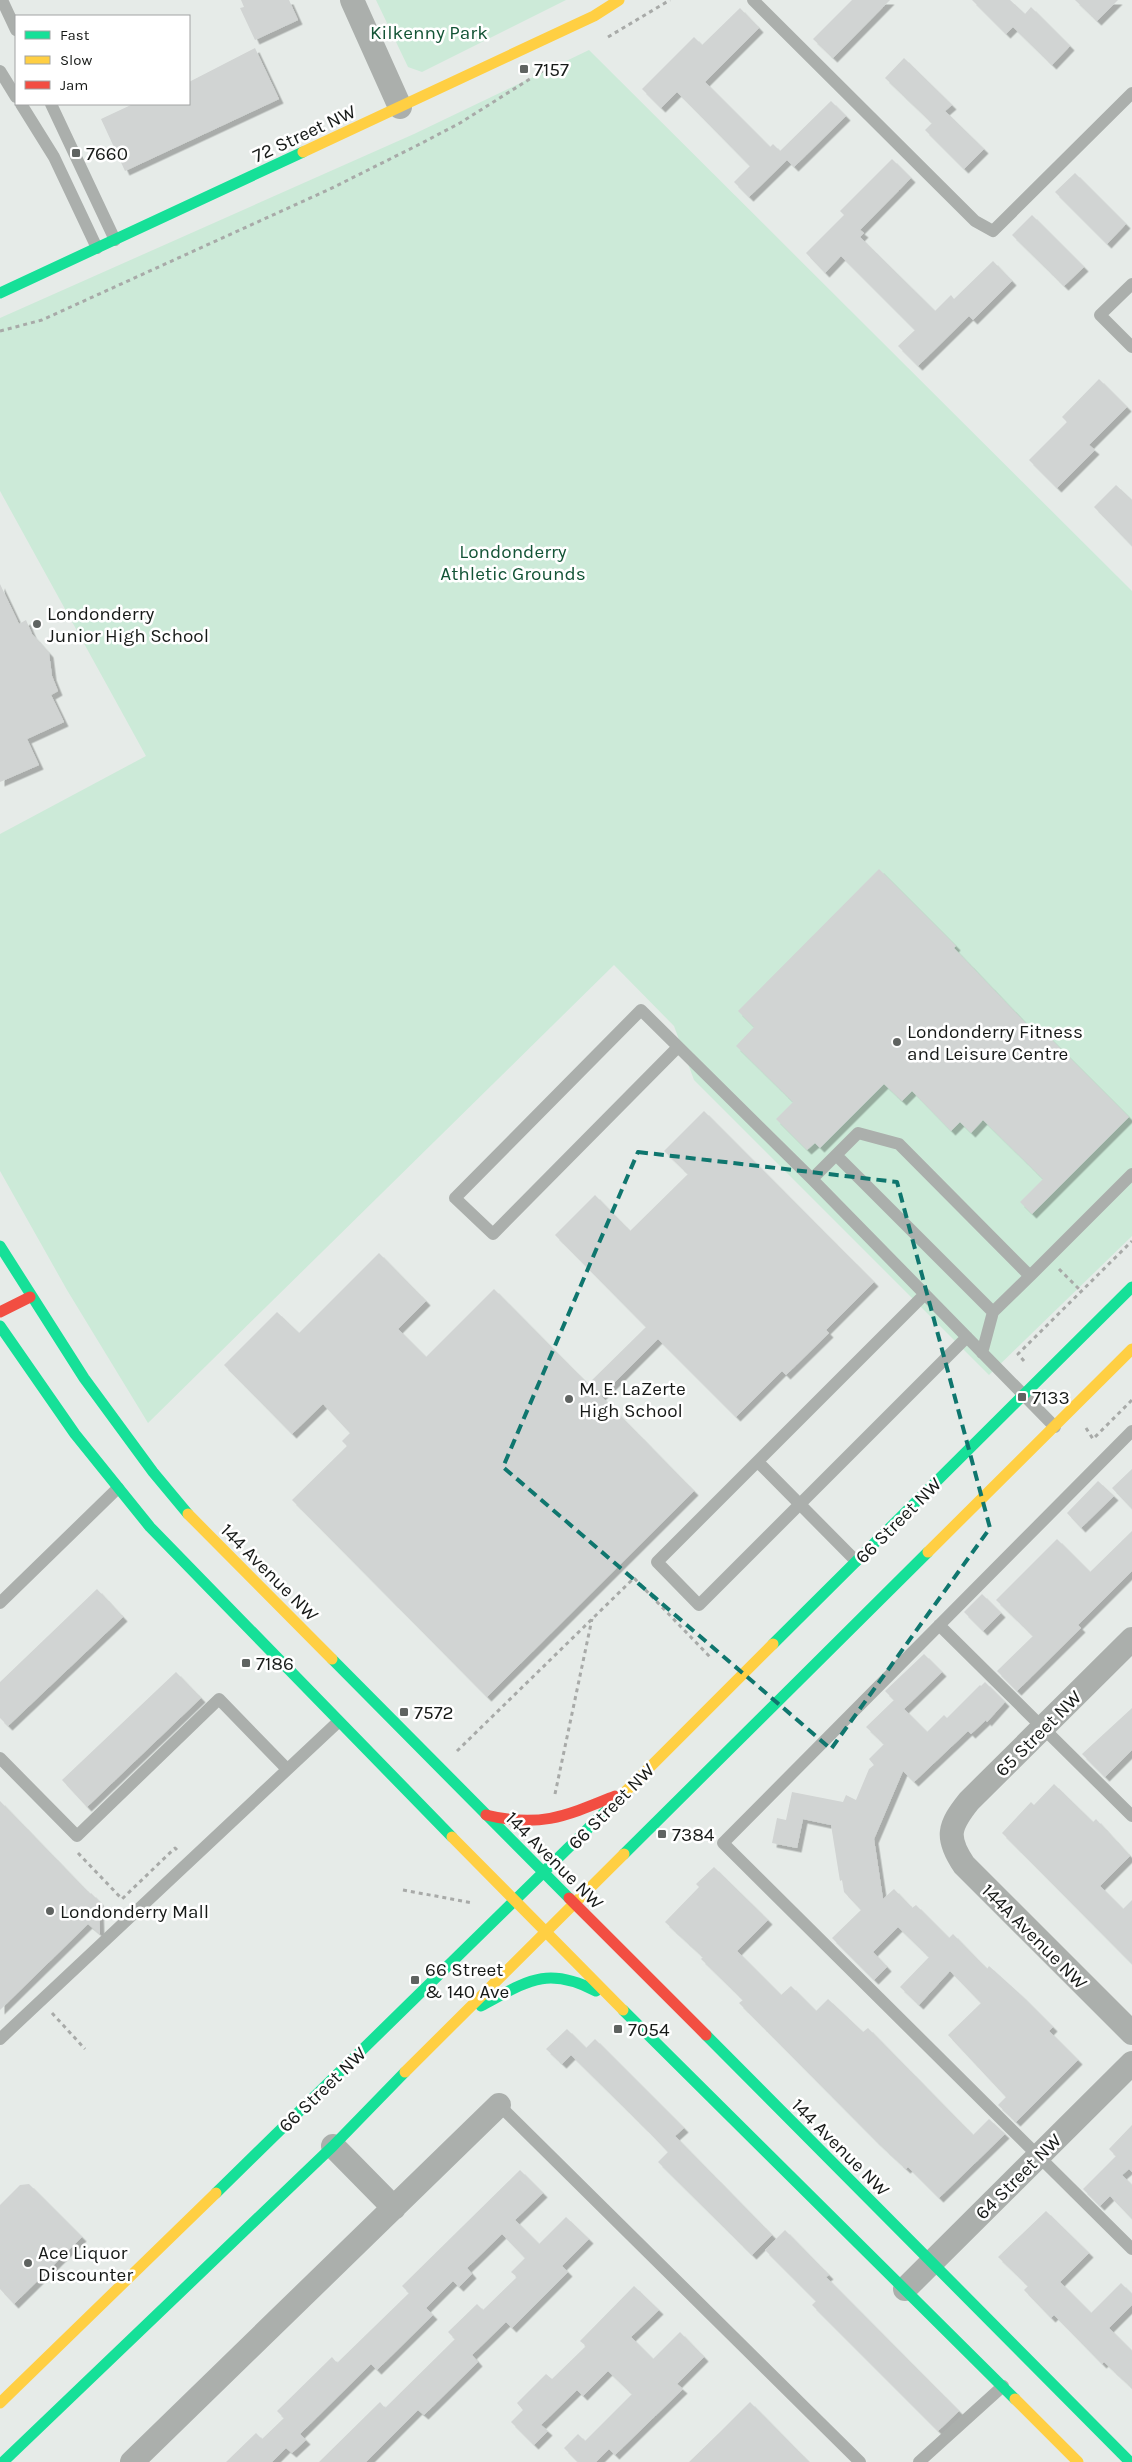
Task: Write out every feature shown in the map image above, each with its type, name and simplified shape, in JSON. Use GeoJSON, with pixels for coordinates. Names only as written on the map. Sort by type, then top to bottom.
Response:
{"type":"FeatureCollection","features":[{"type":"Feature","properties":{"kind":"street"},"geometry":{"type":"LineString","coordinates":[[352,0],[400,107]]}},
{"type":"Feature","properties":{"kind":"street","name":"72 Street NW"},"geometry":{"type":"LineString","coordinates":[[0,293],[594,16],[619,0]]}},
{"type":"Feature","properties":{"kind":"street","name":"144 Avenue NW"},"geometry":{"type":"LineString","coordinates":[[0,1246],[30,1297],[106,1410],[177,1503],[1130,2462]]}},
{"type":"Feature","properties":{"kind":"street","name":"66 Street NW"},"geometry":{"type":"LineString","coordinates":[[0,2403],[544,1873],[1132,1287]]}},
{"type":"Feature","properties":{"kind":"street"},"geometry":{"type":"LineString","coordinates":[[0,1312],[30,1297]]}},
{"type":"Feature","properties":{"kind":"street"},"geometry":{"type":"LineString","coordinates":[[0,1326],[69,1426],[150,1527],[338,1722],[515,1901],[1078,2462]]}},
{"type":"Feature","properties":{"kind":"street"},"geometry":{"type":"LineString","coordinates":[[3,2462],[333,2146],[460,2016],[1132,1349]]}},
{"type":"Feature","properties":{"kind":"street","name":"65 Street NW"},"geometry":{"type":"LineString","coordinates":[[950,1832],[954,1821],[969,1801],[1132,1639]]}},
{"type":"Feature","properties":{"kind":"street"},"geometry":{"type":"LineString","coordinates":[[486,1815],[516,1822],[541,1822],[559,1818],[625,1792]]}},
{"type":"Feature","properties":{"kind":"street","name":"144A Avenue NW"},"geometry":{"type":"LineString","coordinates":[[950,1832],[951,1842],[964,1865],[1132,2033]]}},
{"type":"Feature","properties":{"kind":"street"},"geometry":{"type":"LineString","coordinates":[[460,2016],[530,1981],[549,1976],[574,1979],[619,2005]]}},
{"type":"Feature","properties":{"kind":"street","name":"64 Street NW"},"geometry":{"type":"LineString","coordinates":[[905,2289],[1132,2064]]}},
{"type":"Feature","properties":{"kind":"street"},"geometry":{"type":"LineString","coordinates":[[132,2462],[499,2105]]}},
{"type":"Feature","properties":{"kind":"street"},"geometry":{"type":"LineString","coordinates":[[333,2146],[394,2208]]}},
{"type":"Feature","properties":{"kind":"lane"},"geometry":{"type":"LineString","coordinates":[[2,0],[15,28]]}},
{"type":"Feature","properties":{"kind":"lane"},"geometry":{"type":"LineString","coordinates":[[753,0],[974,222],[993,231],[1132,93]]}},
{"type":"Feature","properties":{"kind":"lane"},"geometry":{"type":"LineString","coordinates":[[0,71],[15,95]]}},
{"type":"Feature","properties":{"kind":"lane"},"geometry":{"type":"LineString","coordinates":[[22,105],[54,157],[97,248]]}},
{"type":"Feature","properties":{"kind":"lane"},"geometry":{"type":"LineString","coordinates":[[51,105],[115,240]]}},
{"type":"Feature","properties":{"kind":"lane"},"geometry":{"type":"LineString","coordinates":[[1132,284],[1100,315],[1132,347]]}},
{"type":"Feature","properties":{"kind":"lane"},"geometry":{"type":"LineString","coordinates":[[678,1047],[492,1234],[455,1198],[641,1010],[812,1179],[1055,1427]]}},
{"type":"Feature","properties":{"kind":"lane"},"geometry":{"type":"LineString","coordinates":[[812,1179],[858,1133],[899,1144],[1030,1276]]}},
{"type":"Feature","properties":{"kind":"lane"},"geometry":{"type":"LineString","coordinates":[[836,1155],[993,1312]]}},
{"type":"Feature","properties":{"kind":"lane"},"geometry":{"type":"LineString","coordinates":[[982,1353],[993,1312],[1132,1174]]}},
{"type":"Feature","properties":{"kind":"lane"},"geometry":{"type":"LineString","coordinates":[[925,1294],[657,1562],[671,1577],[700,1605],[967,1338]]}},
{"type":"Feature","properties":{"kind":"lane"},"geometry":{"type":"LineString","coordinates":[[1132,1431],[723,1843],[1132,2249]]}},
{"type":"Feature","properties":{"kind":"lane"},"geometry":{"type":"LineString","coordinates":[[758,1462],[856,1562]]}},
{"type":"Feature","properties":{"kind":"lane"},"geometry":{"type":"LineString","coordinates":[[0,1603],[118,1488]]}},
{"type":"Feature","properties":{"kind":"lane"},"geometry":{"type":"LineString","coordinates":[[939,1626],[1044,1727],[1132,1816]]}},
{"type":"Feature","properties":{"kind":"lane"},"geometry":{"type":"LineString","coordinates":[[0,1758],[77,1836],[219,1700],[287,1769]]}},
{"type":"Feature","properties":{"kind":"lane"},"geometry":{"type":"LineString","coordinates":[[0,2039],[338,1722]]}},
{"type":"Feature","properties":{"kind":"lane"},"geometry":{"type":"LineString","coordinates":[[499,2105],[860,2462]]}},
{"type":"Feature","properties":{"kind":"lane"},"geometry":{"type":"LineString","coordinates":[[919,2462],[1003,2386]]}},
{"type":"Feature","properties":{"kind":"path"},"geometry":{"type":"LineString","coordinates":[[601,38],[613,35],[670,0]]}},
{"type":"Feature","properties":{"kind":"path"},"geometry":{"type":"LineString","coordinates":[[0,331],[42,320],[330,189],[460,123],[515,87],[544,72],[565,56]]}},
{"type":"Feature","properties":{"kind":"path"},"geometry":{"type":"LineString","coordinates":[[1048,1257],[1081,1291]]}},
{"type":"Feature","properties":{"kind":"path"},"geometry":{"type":"LineString","coordinates":[[1093,1439],[1132,1400]]}},
{"type":"Feature","properties":{"kind":"path"},"geometry":{"type":"LineString","coordinates":[[457,1751],[634,1578],[710,1658]]}},
{"type":"Feature","properties":{"kind":"path"},"geometry":{"type":"LineString","coordinates":[[554,1797],[592,1619]]}},
{"type":"Feature","properties":{"kind":"path"},"geometry":{"type":"LineString","coordinates":[[77,1836],[69,1844],[122,1899],[175,1848],[188,1862]]}},
{"type":"Feature","properties":{"kind":"path"},"geometry":{"type":"LineString","coordinates":[[403,1890],[473,1903]]}},
{"type":"Feature","properties":{"kind":"path"},"geometry":{"type":"LineString","coordinates":[[58,2020],[86,2049]]}},
{"type":"Feature","properties":{"kind":"highlighted area"},"geometry":{"type":"Polygon","coordinates":[[[638,1152],[897,1182],[990,1528],[831,1749],[503,1467],[638,1152]]]}},
{"type":"Feature","properties":{"kind":"green space","name":"Kilkenny Park"},"geometry":{"type":"Polygon","coordinates":[[[376,0],[566,0],[422,72],[408,67],[376,0]]]}},
{"type":"Feature","properties":{"kind":"green space","name":"Londonderry Athletic Grounds"},"geometry":{"type":"Polygon","coordinates":[[[589,50],[1132,591],[1132,1236],[989,1375],[694,1080],[674,1026],[614,965],[148,1423],[67,1290],[0,1171],[0,834],[146,756],[0,491],[0,318],[414,134],[589,50]]]}},
{"type":"Feature","properties":{"kind":"building"},"geometry":{"type":"Polygon","coordinates":[[[241,0],[289,0],[298,20],[255,40],[240,8],[244,7],[241,0]]]}},
{"type":"Feature","properties":{"kind":"building"},"geometry":{"type":"Polygon","coordinates":[[[852,0],[890,0],[833,58],[813,39],[852,0]]]}},
{"type":"Feature","properties":{"kind":"building"},"geometry":{"type":"Polygon","coordinates":[[[972,0],[1010,0],[1025,14],[1031,7],[1070,46],[1052,65],[1013,27],[1006,34],[972,0]]]}},
{"type":"Feature","properties":{"kind":"building"},"geometry":{"type":"Polygon","coordinates":[[[1075,0],[1118,0],[1097,21],[1075,0]]]}},
{"type":"Feature","properties":{"kind":"building"},"geometry":{"type":"Polygon","coordinates":[[[740,8],[759,28],[705,82],[770,147],[773,144],[780,151],[831,101],[846,116],[794,167],[787,160],[749,197],[734,182],[750,166],[677,92],[661,108],[642,89],[694,37],[702,45],[740,8]]]}},
{"type":"Feature","properties":{"kind":"building"},"geometry":{"type":"Polygon","coordinates":[[[255,48],[279,99],[125,171],[101,119],[131,105],[190,105],[190,81],[255,48]]]}},
{"type":"Feature","properties":{"kind":"building"},"geometry":{"type":"Polygon","coordinates":[[[904,58],[952,105],[945,111],[984,149],[964,169],[925,130],[932,123],[885,78],[904,58]]]}},
{"type":"Feature","properties":{"kind":"building"},"geometry":{"type":"Polygon","coordinates":[[[892,159],[911,178],[860,230],[864,233],[860,237],[935,311],[951,295],[954,299],[993,261],[1012,281],[973,320],[969,316],[918,366],[898,346],[915,330],[841,256],[825,273],[806,253],[844,215],[840,211],[892,159]]]}},
{"type":"Feature","properties":{"kind":"building"},"geometry":{"type":"Polygon","coordinates":[[[1075,173],[1126,224],[1107,244],[1055,192],[1075,173]]]}},
{"type":"Feature","properties":{"kind":"building"},"geometry":{"type":"Polygon","coordinates":[[[1032,215],[1084,267],[1064,286],[1012,235],[1032,215]]]}},
{"type":"Feature","properties":{"kind":"building"},"geometry":{"type":"Polygon","coordinates":[[[1099,379],[1127,407],[1089,445],[1095,450],[1057,488],[1029,460],[1067,422],[1062,417],[1099,379]]]}},
{"type":"Feature","properties":{"kind":"building"},"geometry":{"type":"Polygon","coordinates":[[[1116,485],[1132,500],[1132,546],[1094,507],[1116,485]]]}},
{"type":"Feature","properties":{"kind":"building"},"geometry":{"type":"Polygon","coordinates":[[[0,584],[19,624],[26,620],[32,634],[49,653],[52,676],[58,691],[51,695],[64,722],[27,739],[39,765],[0,782],[0,584]]]}},
{"type":"Feature","properties":{"kind":"building","name":"Londonderry Fitness and Leisure Centre"},"geometry":{"type":"Polygon","coordinates":[[[879,869],[956,946],[954,948],[1040,1038],[1045,1033],[1129,1117],[1032,1214],[1020,1202],[1043,1179],[983,1120],[971,1133],[960,1122],[951,1131],[912,1091],[902,1101],[884,1084],[820,1148],[815,1143],[807,1150],[776,1119],[793,1102],[736,1046],[754,1027],[738,1011],[879,869]]]}},
{"type":"Feature","properties":{"kind":"building"},"geometry":{"type":"Polygon","coordinates":[[[704,1111],[874,1282],[826,1330],[829,1333],[786,1375],[782,1371],[736,1417],[658,1339],[601,1396],[694,1491],[487,1697],[292,1500],[347,1446],[342,1441],[350,1433],[323,1404],[292,1434],[224,1365],[277,1312],[299,1333],[379,1253],[426,1301],[398,1329],[426,1357],[494,1289],[588,1384],[646,1327],[555,1235],[595,1195],[630,1231],[688,1174],[664,1151],[704,1111]]]}},
{"type":"Feature","properties":{"kind":"building"},"geometry":{"type":"Polygon","coordinates":[[[1132,1469],[1132,1509],[1112,1488],[1132,1469]]]}},
{"type":"Feature","properties":{"kind":"building"},"geometry":{"type":"Polygon","coordinates":[[[1098,1481],[1114,1496],[1081,1528],[1067,1513],[1098,1481]]]}},
{"type":"Feature","properties":{"kind":"building"},"geometry":{"type":"Polygon","coordinates":[[[1132,1531],[1132,1571],[1078,1625],[1081,1628],[1017,1691],[997,1671],[1033,1636],[996,1600],[1057,1539],[1090,1572],[1132,1531]]]}},
{"type":"Feature","properties":{"kind":"building"},"geometry":{"type":"Polygon","coordinates":[[[97,1589],[123,1617],[8,1726],[0,1718],[0,1682],[97,1589]]]}},
{"type":"Feature","properties":{"kind":"building"},"geometry":{"type":"Polygon","coordinates":[[[982,1594],[1001,1613],[983,1631],[964,1612],[982,1594]]]}},
{"type":"Feature","properties":{"kind":"building"},"geometry":{"type":"Polygon","coordinates":[[[924,1654],[942,1672],[904,1709],[927,1732],[944,1715],[947,1718],[985,1682],[1005,1702],[987,1722],[986,1720],[971,1734],[968,1731],[914,1782],[903,1771],[874,1839],[883,1899],[894,1889],[912,1908],[916,1905],[949,1938],[953,1934],[987,1969],[989,1966],[1053,2027],[1049,2031],[1078,2060],[1016,2122],[998,2105],[1006,2097],[948,2035],[981,2003],[950,1971],[919,2005],[900,1987],[929,1957],[898,1927],[873,1952],[887,1967],[874,1980],[832,1938],[861,1910],[844,1892],[842,1880],[840,1881],[831,1825],[803,1819],[797,1848],[772,1843],[777,1818],[786,1820],[792,1792],[843,1802],[846,1795],[856,1800],[869,1769],[874,1765],[869,1759],[884,1744],[866,1727],[894,1700],[885,1691],[924,1654]]]}},
{"type":"Feature","properties":{"kind":"building"},"geometry":{"type":"Polygon","coordinates":[[[176,1672],[201,1698],[87,1807],[62,1780],[176,1672]]]}},
{"type":"Feature","properties":{"kind":"building"},"geometry":{"type":"Polygon","coordinates":[[[1132,1708],[1132,1750],[1105,1777],[1082,1754],[1132,1708]]]}},
{"type":"Feature","properties":{"kind":"building"},"geometry":{"type":"Polygon","coordinates":[[[1054,1784],[1093,1822],[1096,1819],[1130,1856],[1100,1886],[1123,1909],[1132,1900],[1132,1964],[1002,1833],[1031,1802],[1034,1805],[1054,1784]]]}},
{"type":"Feature","properties":{"kind":"building","name":"Londonderry Mall"},"geometry":{"type":"Polygon","coordinates":[[[0,1801],[99,1901],[100,1934],[88,1924],[0,2010],[0,1801]]]}},
{"type":"Feature","properties":{"kind":"building"},"geometry":{"type":"Polygon","coordinates":[[[714,1867],[768,1920],[737,1951],[781,1995],[791,1986],[816,2011],[828,1999],[863,2032],[868,2028],[973,2135],[989,2119],[1005,2134],[939,2198],[908,2167],[906,2169],[876,2141],[739,2003],[743,2000],[701,1959],[703,1957],[665,1922],[699,1887],[696,1884],[714,1867]]]}},
{"type":"Feature","properties":{"kind":"building"},"geometry":{"type":"Polygon","coordinates":[[[567,2029],[586,2048],[595,2039],[684,2128],[675,2136],[772,2235],[752,2255],[658,2162],[668,2152],[646,2129],[571,2055],[562,2064],[546,2049],[567,2029]]]}},
{"type":"Feature","properties":{"kind":"building"},"geometry":{"type":"Polygon","coordinates":[[[1132,2125],[1132,2172],[1129,2169],[1122,2175],[1132,2185],[1132,2219],[1110,2196],[1100,2206],[1083,2189],[1116,2156],[1109,2149],[1132,2125]]]}},
{"type":"Feature","properties":{"kind":"building"},"geometry":{"type":"Polygon","coordinates":[[[520,2170],[543,2193],[515,2220],[539,2244],[566,2217],[589,2239],[562,2266],[568,2272],[512,2328],[506,2322],[472,2355],[478,2362],[424,2415],[418,2410],[366,2462],[319,2462],[380,2402],[385,2408],[455,2339],[448,2332],[477,2304],[483,2310],[517,2277],[511,2272],[525,2258],[502,2234],[467,2268],[472,2274],[459,2287],[453,2281],[426,2308],[433,2315],[377,2370],[371,2364],[300,2434],[306,2440],[292,2453],[286,2448],[272,2462],[226,2462],[256,2433],[262,2439],[284,2418],[277,2411],[332,2357],[337,2363],[409,2293],[402,2286],[520,2170]]]}},
{"type":"Feature","properties":{"kind":"building","name":"Ace Liquor Discounter"},"geometry":{"type":"Polygon","coordinates":[[[29,2184],[82,2237],[14,2304],[0,2289],[0,2205],[20,2185],[29,2184]]]}},
{"type":"Feature","properties":{"kind":"building"},"geometry":{"type":"Polygon","coordinates":[[[1046,2211],[1089,2253],[1060,2282],[1091,2313],[1121,2283],[1132,2294],[1132,2305],[1109,2328],[1132,2351],[1132,2388],[1104,2362],[1102,2364],[1054,2315],[1051,2318],[1024,2290],[1028,2286],[998,2257],[1046,2211]]]}},
{"type":"Feature","properties":{"kind":"building"},"geometry":{"type":"Polygon","coordinates":[[[785,2230],[829,2275],[826,2277],[959,2411],[938,2431],[812,2305],[816,2301],[765,2250],[785,2230]]]}},
{"type":"Feature","properties":{"kind":"building"},"geometry":{"type":"Polygon","coordinates":[[[634,2286],[659,2310],[631,2337],[653,2359],[680,2332],[704,2357],[677,2384],[683,2389],[615,2455],[609,2449],[596,2462],[578,2462],[564,2448],[578,2434],[585,2441],[632,2394],[608,2371],[583,2396],[577,2390],[541,2425],[548,2431],[534,2445],[511,2422],[523,2410],[517,2403],[546,2374],[552,2379],[586,2346],[580,2341],[634,2286]]]}},
{"type":"Feature","properties":{"kind":"building"},"geometry":{"type":"Polygon","coordinates":[[[750,2402],[809,2462],[689,2462],[720,2432],[750,2402]]]}},
{"type":"Feature","properties":{"kind":"traffic: fast"},"geometry":{"type":"LineString","coordinates":[[0,293],[303,152]]}},
{"type":"Feature","properties":{"kind":"traffic: fast"},"geometry":{"type":"LineString","coordinates":[[0,1246],[84,1378],[153,1472],[188,1514]]}},
{"type":"Feature","properties":{"kind":"traffic: fast"},"geometry":{"type":"LineString","coordinates":[[773,1644],[1132,1287]]}},
{"type":"Feature","properties":{"kind":"traffic: fast"},"geometry":{"type":"LineString","coordinates":[[0,1326],[75,1434],[150,1527],[452,1837]]}},
{"type":"Feature","properties":{"kind":"traffic: fast"},"geometry":{"type":"LineString","coordinates":[[624,1854],[928,1552]]}},
{"type":"Feature","properties":{"kind":"traffic: fast"},"geometry":{"type":"LineString","coordinates":[[332,1659],[569,1898]]}},
{"type":"Feature","properties":{"kind":"traffic: fast"},"geometry":{"type":"LineString","coordinates":[[216,2193],[609,1808]]}},
{"type":"Feature","properties":{"kind":"traffic: fast"},"geometry":{"type":"LineString","coordinates":[[481,2006],[524,1984],[550,1978],[579,1983],[596,1991]]}},
{"type":"Feature","properties":{"kind":"traffic: fast"},"geometry":{"type":"LineString","coordinates":[[623,2010],[1015,2399]]}},
{"type":"Feature","properties":{"kind":"traffic: fast"},"geometry":{"type":"LineString","coordinates":[[706,2035],[1130,2462]]}},
{"type":"Feature","properties":{"kind":"traffic: fast"},"geometry":{"type":"LineString","coordinates":[[3,2462],[333,2146],[405,2072]]}},
{"type":"Feature","properties":{"kind":"traffic: slow"},"geometry":{"type":"LineString","coordinates":[[303,152],[594,16],[619,0]]}},
{"type":"Feature","properties":{"kind":"traffic: slow"},"geometry":{"type":"LineString","coordinates":[[928,1552],[1132,1349]]}},
{"type":"Feature","properties":{"kind":"traffic: slow"},"geometry":{"type":"LineString","coordinates":[[188,1514],[332,1659]]}},
{"type":"Feature","properties":{"kind":"traffic: slow"},"geometry":{"type":"LineString","coordinates":[[609,1808],[773,1644]]}},
{"type":"Feature","properties":{"kind":"traffic: slow"},"geometry":{"type":"LineString","coordinates":[[452,1837],[623,2010]]}},
{"type":"Feature","properties":{"kind":"traffic: slow"},"geometry":{"type":"LineString","coordinates":[[405,2072],[624,1854]]}},
{"type":"Feature","properties":{"kind":"traffic: slow"},"geometry":{"type":"LineString","coordinates":[[0,2403],[216,2193]]}},
{"type":"Feature","properties":{"kind":"traffic: slow"},"geometry":{"type":"LineString","coordinates":[[1015,2399],[1078,2462]]}},
{"type":"Feature","properties":{"kind":"traffic: jam"},"geometry":{"type":"LineString","coordinates":[[0,1312],[30,1297]]}},
{"type":"Feature","properties":{"kind":"traffic: jam"},"geometry":{"type":"LineString","coordinates":[[486,1815],[522,1820],[552,1818],[615,1796]]}},
{"type":"Feature","properties":{"kind":"traffic: jam"},"geometry":{"type":"LineString","coordinates":[[569,1898],[706,2035]]}},
{"type":"Feature","properties":{"kind":"place","name":"7157"},"geometry":{"type":"Point","coordinates":[524,69]}},
{"type":"Feature","properties":{"kind":"place","name":"7660"},"geometry":{"type":"Point","coordinates":[76,153]}},
{"type":"Feature","properties":{"kind":"place","name":"Londonderry Junior High School"},"geometry":{"type":"Point","coordinates":[37,624]}},
{"type":"Feature","properties":{"kind":"place","name":"Londonderry Fitness and Leisure Centre"},"geometry":{"type":"Point","coordinates":[897,1042]}},
{"type":"Feature","properties":{"kind":"place","name":"7133"},"geometry":{"type":"Point","coordinates":[1022,1397]}},
{"type":"Feature","properties":{"kind":"place","name":"M. E. LaZerte High School"},"geometry":{"type":"Point","coordinates":[569,1399]}},
{"type":"Feature","properties":{"kind":"place","name":"7186"},"geometry":{"type":"Point","coordinates":[246,1663]}},
{"type":"Feature","properties":{"kind":"place","name":"7572"},"geometry":{"type":"Point","coordinates":[404,1712]}},
{"type":"Feature","properties":{"kind":"place","name":"7384"},"geometry":{"type":"Point","coordinates":[662,1834]}},
{"type":"Feature","properties":{"kind":"place","name":"Londonderry Mall"},"geometry":{"type":"Point","coordinates":[50,1911]}},
{"type":"Feature","properties":{"kind":"place","name":"66 Street & 140 Ave"},"geometry":{"type":"Point","coordinates":[415,1980]}},
{"type":"Feature","properties":{"kind":"place","name":"7054"},"geometry":{"type":"Point","coordinates":[618,2029]}},
{"type":"Feature","properties":{"kind":"place","name":"Ace Liquor Discounter"},"geometry":{"type":"Point","coordinates":[28,2263]}}]}
